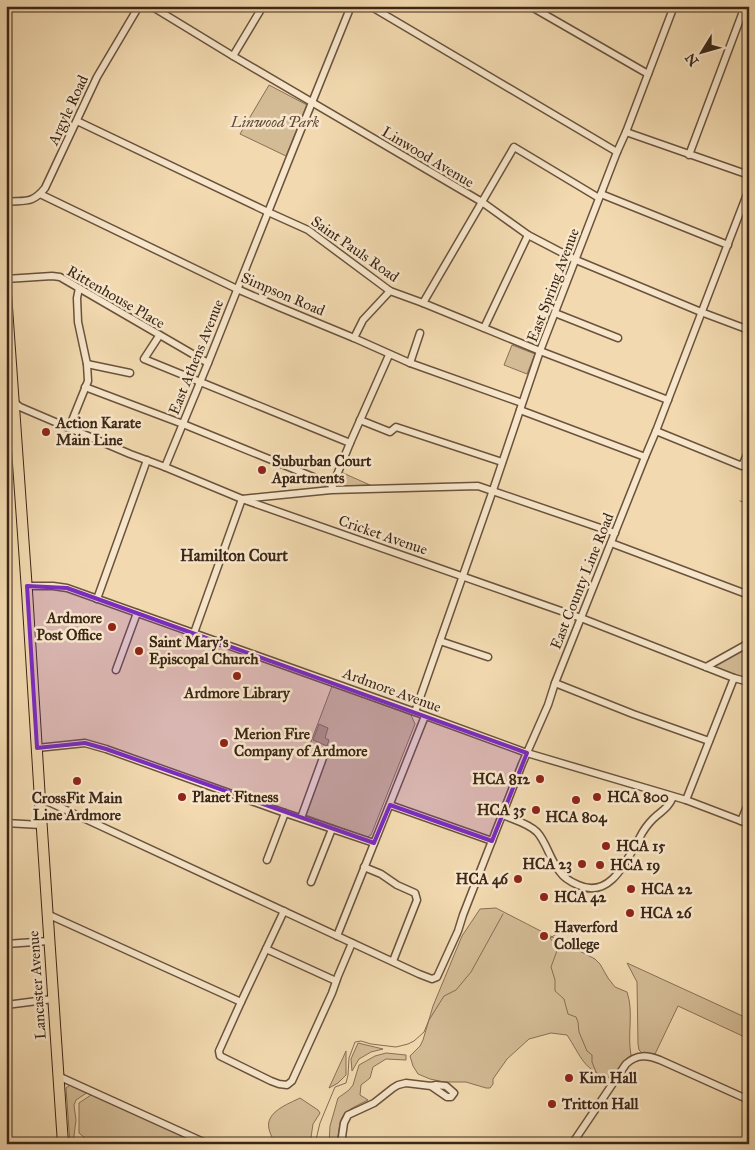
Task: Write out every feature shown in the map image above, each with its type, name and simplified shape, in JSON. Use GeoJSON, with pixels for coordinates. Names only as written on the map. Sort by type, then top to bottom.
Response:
{"type":"FeatureCollection","features":[{"type":"Feature","properties":{"kind":"highway","name":"Lancaster Avenue"},"geometry":{"type":"LineString","coordinates":[[6,293],[12,440],[27,586],[63,1144]]}},
{"type":"Feature","properties":{"kind":"street"},"geometry":{"type":"LineString","coordinates":[[6,8],[31,6]]}},
{"type":"Feature","properties":{"kind":"street","name":"Argyle Road"},"geometry":{"type":"LineString","coordinates":[[40,194],[45,188],[97,77],[139,6]]}},
{"type":"Feature","properties":{"kind":"street","name":"Linwood Avenue"},"geometry":{"type":"LineString","coordinates":[[151,6],[482,202],[528,234],[576,260],[749,330]]}},
{"type":"Feature","properties":{"kind":"street"},"geometry":{"type":"LineString","coordinates":[[233,56],[263,6]]}},
{"type":"Feature","properties":{"kind":"street","name":"East Athens Avenue"},"geometry":{"type":"LineString","coordinates":[[165,466],[351,6]]}},
{"type":"Feature","properties":{"kind":"street"},"geometry":{"type":"LineString","coordinates":[[370,6],[617,152]]}},
{"type":"Feature","properties":{"kind":"street"},"geometry":{"type":"LineString","coordinates":[[530,6],[648,74]]}},
{"type":"Feature","properties":{"kind":"street","name":"East Spring Avenue"},"geometry":{"type":"LineString","coordinates":[[415,712],[540,351],[674,6]]}},
{"type":"Feature","properties":{"kind":"street"},"geometry":{"type":"LineString","coordinates":[[689,155],[745,6]]}},
{"type":"Feature","properties":{"kind":"street","name":"Saint Pauls Road"},"geometry":{"type":"LineString","coordinates":[[77,121],[308,230],[390,291],[668,400]]}},
{"type":"Feature","properties":{"kind":"street"},"geometry":{"type":"LineString","coordinates":[[626,132],[749,175]]}},
{"type":"Feature","properties":{"kind":"street"},"geometry":{"type":"LineString","coordinates":[[423,303],[514,148],[600,196],[728,245]]}},
{"type":"Feature","properties":{"kind":"street","name":"East County Line Road"},"geometry":{"type":"LineString","coordinates":[[393,961],[432,979],[437,977],[441,970],[527,753],[548,705],[749,190]]}},
{"type":"Feature","properties":{"kind":"street"},"geometry":{"type":"LineString","coordinates":[[6,202],[31,200],[40,194]]}},
{"type":"Feature","properties":{"kind":"street","name":"Simpson Road"},"geometry":{"type":"LineString","coordinates":[[40,194],[237,289],[410,363],[645,457]]}},
{"type":"Feature","properties":{"kind":"street"},"geometry":{"type":"LineString","coordinates":[[484,328],[528,234]]}},
{"type":"Feature","properties":{"kind":"street","name":"Rittenhouse Place"},"geometry":{"type":"LineString","coordinates":[[6,279],[56,276],[208,363]]}},
{"type":"Feature","properties":{"kind":"street"},"geometry":{"type":"LineString","coordinates":[[69,428],[88,381],[87,364],[78,322],[77,298],[79,288]]}},
{"type":"Feature","properties":{"kind":"street"},"geometry":{"type":"LineString","coordinates":[[354,338],[363,320],[390,291]]}},
{"type":"Feature","properties":{"kind":"street"},"geometry":{"type":"LineString","coordinates":[[555,313],[618,338]]}},
{"type":"Feature","properties":{"kind":"street"},"geometry":{"type":"LineString","coordinates":[[410,363],[420,333]]}},
{"type":"Feature","properties":{"kind":"street"},"geometry":{"type":"LineString","coordinates":[[159,336],[144,358],[350,444]]}},
{"type":"Feature","properties":{"kind":"street"},"geometry":{"type":"LineString","coordinates":[[332,488],[389,354]]}},
{"type":"Feature","properties":{"kind":"street"},"geometry":{"type":"LineString","coordinates":[[87,364],[130,373]]}},
{"type":"Feature","properties":{"kind":"street"},"geometry":{"type":"LineString","coordinates":[[85,388],[183,424],[332,488]]}},
{"type":"Feature","properties":{"kind":"street","name":"Cricket Avenue"},"geometry":{"type":"LineString","coordinates":[[10,401],[130,454],[165,466],[242,499],[581,618],[734,678],[749,682]]}},
{"type":"Feature","properties":{"kind":"street"},"geometry":{"type":"LineString","coordinates":[[360,420],[390,432],[396,427],[502,462]]}},
{"type":"Feature","properties":{"kind":"street"},"geometry":{"type":"LineString","coordinates":[[656,431],[742,466],[749,450]]}},
{"type":"Feature","properties":{"kind":"street"},"geometry":{"type":"LineString","coordinates":[[97,599],[147,460]]}},
{"type":"Feature","properties":{"kind":"street"},"geometry":{"type":"LineString","coordinates":[[194,633],[242,499],[332,488],[478,486],[615,533]]}},
{"type":"Feature","properties":{"kind":"street"},"geometry":{"type":"LineString","coordinates":[[611,543],[749,594]]}},
{"type":"Feature","properties":{"kind":"street","name":"Ardmore Avenue"},"geometry":{"type":"LineString","coordinates":[[27,586],[67,588],[527,753],[686,800],[749,824]]}},
{"type":"Feature","properties":{"kind":"street"},"geometry":{"type":"LineString","coordinates":[[116,670],[137,613]]}},
{"type":"Feature","properties":{"kind":"street"},"geometry":{"type":"LineString","coordinates":[[440,641],[488,658]]}},
{"type":"Feature","properties":{"kind":"street"},"geometry":{"type":"LineString","coordinates":[[706,667],[749,643]]}},
{"type":"Feature","properties":{"kind":"street"},"geometry":{"type":"LineString","coordinates":[[686,800],[734,678]]}},
{"type":"Feature","properties":{"kind":"street"},"geometry":{"type":"LineString","coordinates":[[555,683],[632,714],[709,741]]}},
{"type":"Feature","properties":{"kind":"street"},"geometry":{"type":"LineString","coordinates":[[337,936],[425,716]]}},
{"type":"Feature","properties":{"kind":"street"},"geometry":{"type":"LineString","coordinates":[[36,748],[85,744],[106,749],[332,830],[374,843]]}},
{"type":"Feature","properties":{"kind":"street"},"geometry":{"type":"LineString","coordinates":[[300,818],[324,755]]}},
{"type":"Feature","properties":{"kind":"street"},"geometry":{"type":"LineString","coordinates":[[503,815],[536,832],[544,842],[559,871],[566,878],[582,887],[596,888],[605,885],[617,875],[644,830],[652,819],[668,807],[673,797]]}},
{"type":"Feature","properties":{"kind":"street"},"geometry":{"type":"LineString","coordinates":[[40,800],[58,806],[393,961],[418,900],[415,893],[364,867]]}},
{"type":"Feature","properties":{"kind":"street"},"geometry":{"type":"LineString","coordinates":[[741,821],[749,802]]}},
{"type":"Feature","properties":{"kind":"street"},"geometry":{"type":"LineString","coordinates":[[390,806],[492,842]]}},
{"type":"Feature","properties":{"kind":"street"},"geometry":{"type":"LineString","coordinates":[[267,860],[285,813]]}},
{"type":"Feature","properties":{"kind":"street"},"geometry":{"type":"LineString","coordinates":[[6,823],[41,824]]}},
{"type":"Feature","properties":{"kind":"street"},"geometry":{"type":"LineString","coordinates":[[311,882],[332,830]]}},
{"type":"Feature","properties":{"kind":"street"},"geometry":{"type":"LineString","coordinates":[[284,911],[240,1004],[219,1054],[271,1081],[287,1085],[292,1080],[335,987],[352,943]]}},
{"type":"Feature","properties":{"kind":"street"},"geometry":{"type":"LineString","coordinates":[[47,914],[240,1004]]}},
{"type":"Feature","properties":{"kind":"street"},"geometry":{"type":"LineString","coordinates":[[6,944],[49,941]]}},
{"type":"Feature","properties":{"kind":"street"},"geometry":{"type":"LineString","coordinates":[[266,949],[336,981]]}},
{"type":"Feature","properties":{"kind":"street"},"geometry":{"type":"LineString","coordinates":[[6,1006],[53,999]]}},
{"type":"Feature","properties":{"kind":"street"},"geometry":{"type":"LineString","coordinates":[[572,1144],[626,1064],[636,1057],[654,1058],[749,1100]]}},
{"type":"Feature","properties":{"kind":"street"},"geometry":{"type":"LineString","coordinates":[[58,1076],[208,1144]]}},
{"type":"Feature","properties":{"kind":"street"},"geometry":{"type":"LineString","coordinates":[[341,1144],[344,1122],[348,1115],[374,1103],[398,1085],[406,1083],[431,1086]]}},
{"type":"Feature","properties":{"kind":"highlighted area"},"geometry":{"type":"Polygon","coordinates":[[[27,586],[67,588],[527,753],[492,841],[390,805],[374,843],[85,743],[37,748],[27,586]]]}},
{"type":"Feature","properties":{"kind":"green space","name":"Linwood Park"},"geometry":{"type":"Polygon","coordinates":[[[269,85],[307,105],[286,156],[240,134],[269,85]]]}},
{"type":"Feature","properties":{"kind":"green space"},"geometry":{"type":"Polygon","coordinates":[[[512,345],[535,354],[527,374],[504,365],[512,345]]]}},
{"type":"Feature","properties":{"kind":"green space"},"geometry":{"type":"Polygon","coordinates":[[[343,473],[370,485],[339,486],[343,473]]]}},
{"type":"Feature","properties":{"kind":"green space"},"geometry":{"type":"Polygon","coordinates":[[[749,643],[749,682],[706,667],[749,643]]]}},
{"type":"Feature","properties":{"kind":"green space"},"geometry":{"type":"Polygon","coordinates":[[[332,686],[411,715],[415,724],[371,835],[367,837],[306,815],[328,754],[309,747],[332,686]]]}},
{"type":"Feature","properties":{"kind":"green space"},"geometry":{"type":"Polygon","coordinates":[[[496,908],[595,959],[615,987],[627,992],[630,1007],[631,1055],[611,1078],[595,1072],[589,1067],[567,1035],[551,1033],[529,1039],[507,1059],[493,1079],[493,1084],[490,1088],[466,1082],[444,1082],[418,1074],[410,1056],[423,1040],[433,1006],[462,936],[480,909],[496,908]]]}},
{"type":"Feature","properties":{"kind":"green space"},"geometry":{"type":"Polygon","coordinates":[[[627,963],[749,1019],[749,1039],[678,1006],[655,1054],[642,1053],[639,1050],[638,1044],[637,982],[627,963]]]}},
{"type":"Feature","properties":{"kind":"green space"},"geometry":{"type":"Polygon","coordinates":[[[358,1043],[383,1049],[371,1052],[359,1059],[352,1071],[351,1059],[358,1043]]]}},
{"type":"Feature","properties":{"kind":"green space"},"geometry":{"type":"Polygon","coordinates":[[[346,1051],[346,1075],[329,1088],[346,1051]]]}},
{"type":"Feature","properties":{"kind":"green space"},"geometry":{"type":"Polygon","coordinates":[[[386,1053],[406,1055],[406,1060],[386,1059],[373,1067],[370,1078],[361,1085],[360,1095],[368,1100],[352,1108],[344,1115],[341,1120],[337,1144],[329,1144],[330,1126],[338,1098],[353,1085],[359,1065],[375,1056],[386,1053]]]}},
{"type":"Feature","properties":{"kind":"green space"},"geometry":{"type":"Polygon","coordinates":[[[70,1084],[88,1092],[76,1100],[74,1105],[76,1120],[73,1144],[70,1144],[66,1088],[70,1084]]]}},
{"type":"Feature","properties":{"kind":"green space"},"geometry":{"type":"Polygon","coordinates":[[[91,1095],[201,1144],[86,1144],[85,1138],[79,1133],[79,1103],[91,1095]]]}},
{"type":"Feature","properties":{"kind":"green space"},"geometry":{"type":"Polygon","coordinates":[[[300,1098],[320,1113],[313,1124],[310,1144],[275,1144],[269,1129],[270,1118],[278,1109],[300,1098]]]}},
{"type":"Feature","properties":{"kind":"shaded area"},"geometry":{"type":"Polygon","coordinates":[[[319,724],[328,728],[325,738],[329,740],[327,746],[313,740],[319,724]]]}},
{"type":"Feature","properties":{"kind":"waterway"},"geometry":{"type":"LineString","coordinates":[[740,501],[749,501]]}},
{"type":"Feature","properties":{"kind":"waterway"},"geometry":{"type":"LineString","coordinates":[[315,1144],[320,1123],[335,1087],[346,1083],[349,1058],[355,1042],[361,1041],[396,1047],[414,1041],[424,1032],[444,996],[456,990],[471,972],[503,914]]}},
{"type":"Feature","properties":{"kind":"waterway"},"geometry":{"type":"LineString","coordinates":[[555,935],[550,938],[558,948],[551,967],[555,980],[555,991],[564,999],[568,1014],[576,1017],[579,1032],[587,1051],[592,1055],[592,1062],[596,1072]]}},
{"type":"Feature","properties":{"kind":"place","name":"Action Karate Main Line"},"geometry":{"type":"Point","coordinates":[46,432]}},
{"type":"Feature","properties":{"kind":"place","name":"Suburban Court Apartments"},"geometry":{"type":"Point","coordinates":[262,470]}},
{"type":"Feature","properties":{"kind":"place","name":"Ardmore Post Office"},"geometry":{"type":"Point","coordinates":[112,627]}},
{"type":"Feature","properties":{"kind":"place","name":"Saint Mary's Episcopal Church"},"geometry":{"type":"Point","coordinates":[139,651]}},
{"type":"Feature","properties":{"kind":"place","name":"Ardmore Library"},"geometry":{"type":"Point","coordinates":[237,676]}},
{"type":"Feature","properties":{"kind":"place","name":"Merion Fire Company of Ardmore"},"geometry":{"type":"Point","coordinates":[224,743]}},
{"type":"Feature","properties":{"kind":"place","name":"HCA 812"},"geometry":{"type":"Point","coordinates":[540,779]}},
{"type":"Feature","properties":{"kind":"place","name":"CrossFit Main Line Ardmore"},"geometry":{"type":"Point","coordinates":[77,781]}},
{"type":"Feature","properties":{"kind":"place","name":"Planet Fitness"},"geometry":{"type":"Point","coordinates":[182,797]}},
{"type":"Feature","properties":{"kind":"place","name":"HCA 800"},"geometry":{"type":"Point","coordinates":[597,797]}},
{"type":"Feature","properties":{"kind":"place","name":"HCA 804"},"geometry":{"type":"Point","coordinates":[576,800]}},
{"type":"Feature","properties":{"kind":"place","name":"HCA 35"},"geometry":{"type":"Point","coordinates":[536,810]}},
{"type":"Feature","properties":{"kind":"place","name":"HCA 15"},"geometry":{"type":"Point","coordinates":[606,846]}},
{"type":"Feature","properties":{"kind":"place","name":"HCA 23"},"geometry":{"type":"Point","coordinates":[582,864]}},
{"type":"Feature","properties":{"kind":"place","name":"HCA 19"},"geometry":{"type":"Point","coordinates":[600,865]}},
{"type":"Feature","properties":{"kind":"place","name":"HCA 46"},"geometry":{"type":"Point","coordinates":[518,879]}},
{"type":"Feature","properties":{"kind":"place","name":"HCA 22"},"geometry":{"type":"Point","coordinates":[631,889]}},
{"type":"Feature","properties":{"kind":"place","name":"HCA 42"},"geometry":{"type":"Point","coordinates":[544,897]}},
{"type":"Feature","properties":{"kind":"place","name":"HCA 26"},"geometry":{"type":"Point","coordinates":[630,913]}},
{"type":"Feature","properties":{"kind":"place","name":"Haverford College"},"geometry":{"type":"Point","coordinates":[544,936]}},
{"type":"Feature","properties":{"kind":"place","name":"Kim Hall"},"geometry":{"type":"Point","coordinates":[569,1078]}},
{"type":"Feature","properties":{"kind":"place","name":"Tritton Hall"},"geometry":{"type":"Point","coordinates":[552,1104]}},
{"type":"Feature","properties":{"kind":"district","name":"Hamilton Court"},"geometry":{"type":"Point","coordinates":[234,555]}}]}
